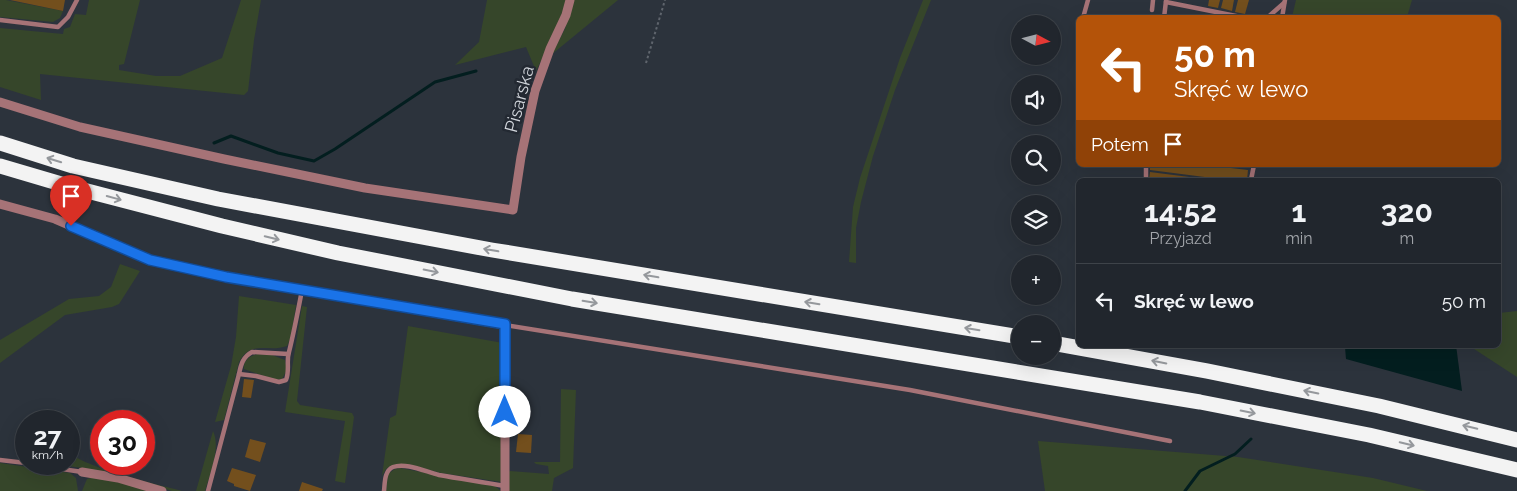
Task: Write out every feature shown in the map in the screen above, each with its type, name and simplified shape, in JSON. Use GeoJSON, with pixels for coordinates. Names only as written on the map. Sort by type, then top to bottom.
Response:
{"type":"FeatureCollection","features":[{"type":"Feature","properties":{"kind":"highway"},"geometry":{"type":"LineString","coordinates":[[0,143],[73,166],[218,199],[492,250],[1011,336]]}},
{"type":"Feature","properties":{"kind":"highway"},"geometry":{"type":"LineString","coordinates":[[0,166],[68,186],[222,226],[338,253],[572,299],[1200,402],[1369,435],[1517,470]]}},
{"type":"Feature","properties":{"kind":"highway"},"geometry":{"type":"LineString","coordinates":[[1061,345],[1076,347]]}},
{"type":"Feature","properties":{"kind":"highway"},"geometry":{"type":"LineString","coordinates":[[1080,348],[1207,371],[1379,406],[1517,440]]}},
{"type":"Feature","properties":{"kind":"street","name":"Pisarska"},"geometry":{"type":"LineString","coordinates":[[0,102],[80,127],[224,159],[365,188],[514,210],[521,157],[535,91],[550,49],[566,16],[570,0]]}},
{"type":"Feature","properties":{"kind":"street"},"geometry":{"type":"LineString","coordinates":[[0,204],[55,219],[150,260],[226,277],[505,324],[505,488]]}},
{"type":"Feature","properties":{"kind":"street"},"geometry":{"type":"LineString","coordinates":[[82,472],[118,478],[162,491]]}},
{"type":"Feature","properties":{"kind":"lane"},"geometry":{"type":"LineString","coordinates":[[0,20],[58,26],[68,18],[77,0]]}},
{"type":"Feature","properties":{"kind":"lane"},"geometry":{"type":"LineString","coordinates":[[1084,15],[1088,0]]}},
{"type":"Feature","properties":{"kind":"lane"},"geometry":{"type":"LineString","coordinates":[[1152,10],[1153,0]]}},
{"type":"Feature","properties":{"kind":"lane"},"geometry":{"type":"LineString","coordinates":[[1164,15],[1166,1],[1232,15]]}},
{"type":"Feature","properties":{"kind":"lane"},"geometry":{"type":"LineString","coordinates":[[1270,15],[1284,2]]}},
{"type":"Feature","properties":{"kind":"lane"},"geometry":{"type":"LineString","coordinates":[[1282,15],[1284,2]]}},
{"type":"Feature","properties":{"kind":"lane"},"geometry":{"type":"LineString","coordinates":[[239,374],[271,380],[286,380],[289,374],[288,354],[293,343],[302,290]]}},
{"type":"Feature","properties":{"kind":"lane"},"geometry":{"type":"LineString","coordinates":[[505,324],[910,390],[1170,440]]}},
{"type":"Feature","properties":{"kind":"lane"},"geometry":{"type":"LineString","coordinates":[[208,491],[243,360],[247,354],[252,352],[288,354]]}},
{"type":"Feature","properties":{"kind":"lane"},"geometry":{"type":"LineString","coordinates":[[0,460],[15,462]]}},
{"type":"Feature","properties":{"kind":"lane"},"geometry":{"type":"LineString","coordinates":[[384,491],[385,476],[392,467],[399,466],[505,488]]}},
{"type":"Feature","properties":{"kind":"path"},"geometry":{"type":"LineString","coordinates":[[646,63],[665,0]]}},
{"type":"Feature","properties":{"kind":"green space"},"geometry":{"type":"Polygon","coordinates":[[[0,0],[63,11],[60,18],[53,22],[0,17],[0,0]]]}},
{"type":"Feature","properties":{"kind":"green space"},"geometry":{"type":"Polygon","coordinates":[[[89,0],[140,0],[124,64],[119,65],[119,70],[156,76],[180,76],[222,58],[241,0],[261,0],[248,91],[244,95],[40,74],[41,100],[0,87],[0,28],[63,34],[64,29],[70,27],[75,14],[86,15],[89,0]]]}},
{"type":"Feature","properties":{"kind":"green space"},"geometry":{"type":"Polygon","coordinates":[[[487,0],[566,0],[562,18],[536,71],[526,47],[455,65],[479,42],[487,0]]]}},
{"type":"Feature","properties":{"kind":"green space"},"geometry":{"type":"Polygon","coordinates":[[[572,0],[618,0],[551,55],[565,29],[572,0]]]}},
{"type":"Feature","properties":{"kind":"green space"},"geometry":{"type":"Polygon","coordinates":[[[923,0],[931,0],[895,90],[873,156],[856,228],[856,263],[849,262],[853,207],[860,178],[900,58],[923,0]]]}},
{"type":"Feature","properties":{"kind":"green space"},"geometry":{"type":"Polygon","coordinates":[[[1296,0],[1412,0],[1408,15],[1292,15],[1296,0]]]}},
{"type":"Feature","properties":{"kind":"green space"},"geometry":{"type":"Polygon","coordinates":[[[120,264],[140,271],[119,304],[112,307],[65,315],[0,363],[0,340],[69,299],[99,296],[111,287],[120,264]]]}},
{"type":"Feature","properties":{"kind":"green space"},"geometry":{"type":"Polygon","coordinates":[[[239,296],[296,305],[291,337],[287,346],[254,349],[244,355],[239,362],[224,420],[215,422],[231,366],[236,337],[239,296]]]}},
{"type":"Feature","properties":{"kind":"green space"},"geometry":{"type":"Polygon","coordinates":[[[302,306],[307,307],[297,401],[300,405],[352,413],[354,417],[345,483],[335,481],[345,421],[285,412],[302,306]]]}},
{"type":"Feature","properties":{"kind":"green space"},"geometry":{"type":"Polygon","coordinates":[[[1517,311],[1517,377],[1473,348],[1501,348],[1501,313],[1517,311]]]}},
{"type":"Feature","properties":{"kind":"green space"},"geometry":{"type":"Polygon","coordinates":[[[408,326],[503,343],[502,482],[441,473],[408,464],[391,466],[386,469],[382,476],[390,418],[396,415],[408,326]]]}},
{"type":"Feature","properties":{"kind":"green space"},"geometry":{"type":"Polygon","coordinates":[[[258,354],[272,355],[285,360],[287,370],[282,379],[276,380],[244,369],[248,359],[258,354]]]}},
{"type":"Feature","properties":{"kind":"green space"},"geometry":{"type":"Polygon","coordinates":[[[561,389],[576,390],[573,468],[554,478],[552,491],[508,491],[508,472],[549,474],[548,466],[534,462],[560,462],[561,389]]]}},
{"type":"Feature","properties":{"kind":"green space"},"geometry":{"type":"Polygon","coordinates":[[[213,431],[216,445],[212,469],[205,491],[196,491],[213,431]]]}},
{"type":"Feature","properties":{"kind":"green space"},"geometry":{"type":"Polygon","coordinates":[[[1038,441],[1238,457],[1373,478],[1427,491],[1045,491],[1038,441]]]}},
{"type":"Feature","properties":{"kind":"green space"},"geometry":{"type":"Polygon","coordinates":[[[80,459],[90,464],[90,470],[80,468],[80,459]]]}},
{"type":"Feature","properties":{"kind":"green space"},"geometry":{"type":"Polygon","coordinates":[[[0,463],[15,465],[15,475],[72,475],[76,478],[78,491],[0,491],[0,463]]]}},
{"type":"Feature","properties":{"kind":"green space"},"geometry":{"type":"Polygon","coordinates":[[[400,468],[495,486],[501,491],[386,491],[388,474],[400,468]]]}},
{"type":"Feature","properties":{"kind":"green space"},"geometry":{"type":"Polygon","coordinates":[[[114,475],[122,475],[182,491],[172,491],[114,475]]]}},
{"type":"Feature","properties":{"kind":"green space"},"geometry":{"type":"Polygon","coordinates":[[[100,477],[152,491],[82,491],[87,479],[100,477]]]}},
{"type":"Feature","properties":{"kind":"shaded area"},"geometry":{"type":"Polygon","coordinates":[[[1345,348],[1456,348],[1462,391],[1346,359],[1345,348]]]}},
{"type":"Feature","properties":{"kind":"building"},"geometry":{"type":"Polygon","coordinates":[[[10,0],[65,0],[63,11],[10,0]]]}},
{"type":"Feature","properties":{"kind":"building"},"geometry":{"type":"Polygon","coordinates":[[[1209,0],[1220,0],[1218,8],[1208,6],[1209,0]]]}},
{"type":"Feature","properties":{"kind":"building"},"geometry":{"type":"Polygon","coordinates":[[[1223,0],[1234,0],[1232,11],[1221,8],[1223,0]]]}},
{"type":"Feature","properties":{"kind":"building"},"geometry":{"type":"Polygon","coordinates":[[[1238,0],[1249,0],[1245,14],[1235,12],[1238,0]]]}},
{"type":"Feature","properties":{"kind":"building"},"geometry":{"type":"Polygon","coordinates":[[[1150,167],[1222,167],[1248,170],[1247,178],[1212,178],[1150,170],[1150,167]]]}},
{"type":"Feature","properties":{"kind":"building"},"geometry":{"type":"Polygon","coordinates":[[[1150,172],[1197,178],[1149,178],[1150,172]]]}},
{"type":"Feature","properties":{"kind":"building"},"geometry":{"type":"Polygon","coordinates":[[[244,379],[254,380],[251,398],[242,397],[244,379]]]}},
{"type":"Feature","properties":{"kind":"building"},"geometry":{"type":"Polygon","coordinates":[[[518,434],[532,435],[531,453],[516,452],[518,434]]]}},
{"type":"Feature","properties":{"kind":"building"},"geometry":{"type":"Polygon","coordinates":[[[250,439],[266,443],[260,462],[245,457],[250,439]]]}},
{"type":"Feature","properties":{"kind":"building"},"geometry":{"type":"Polygon","coordinates":[[[232,468],[256,475],[250,491],[234,486],[234,484],[227,481],[232,468]]]}},
{"type":"Feature","properties":{"kind":"building"},"geometry":{"type":"Polygon","coordinates":[[[302,482],[323,489],[322,491],[299,491],[302,482]]]}},
{"type":"Feature","properties":{"kind":"waterway"},"geometry":{"type":"LineString","coordinates":[[214,143],[231,136],[278,153],[314,161],[435,82],[476,71]]}},
{"type":"Feature","properties":{"kind":"waterway"},"geometry":{"type":"LineString","coordinates":[[1185,491],[1200,471],[1235,454],[1251,439]]}},
{"type":"Feature","properties":{"kind":"route"},"geometry":{"type":"LineString","coordinates":[[71,226],[150,260],[226,277],[505,324],[505,412]]}}]}
